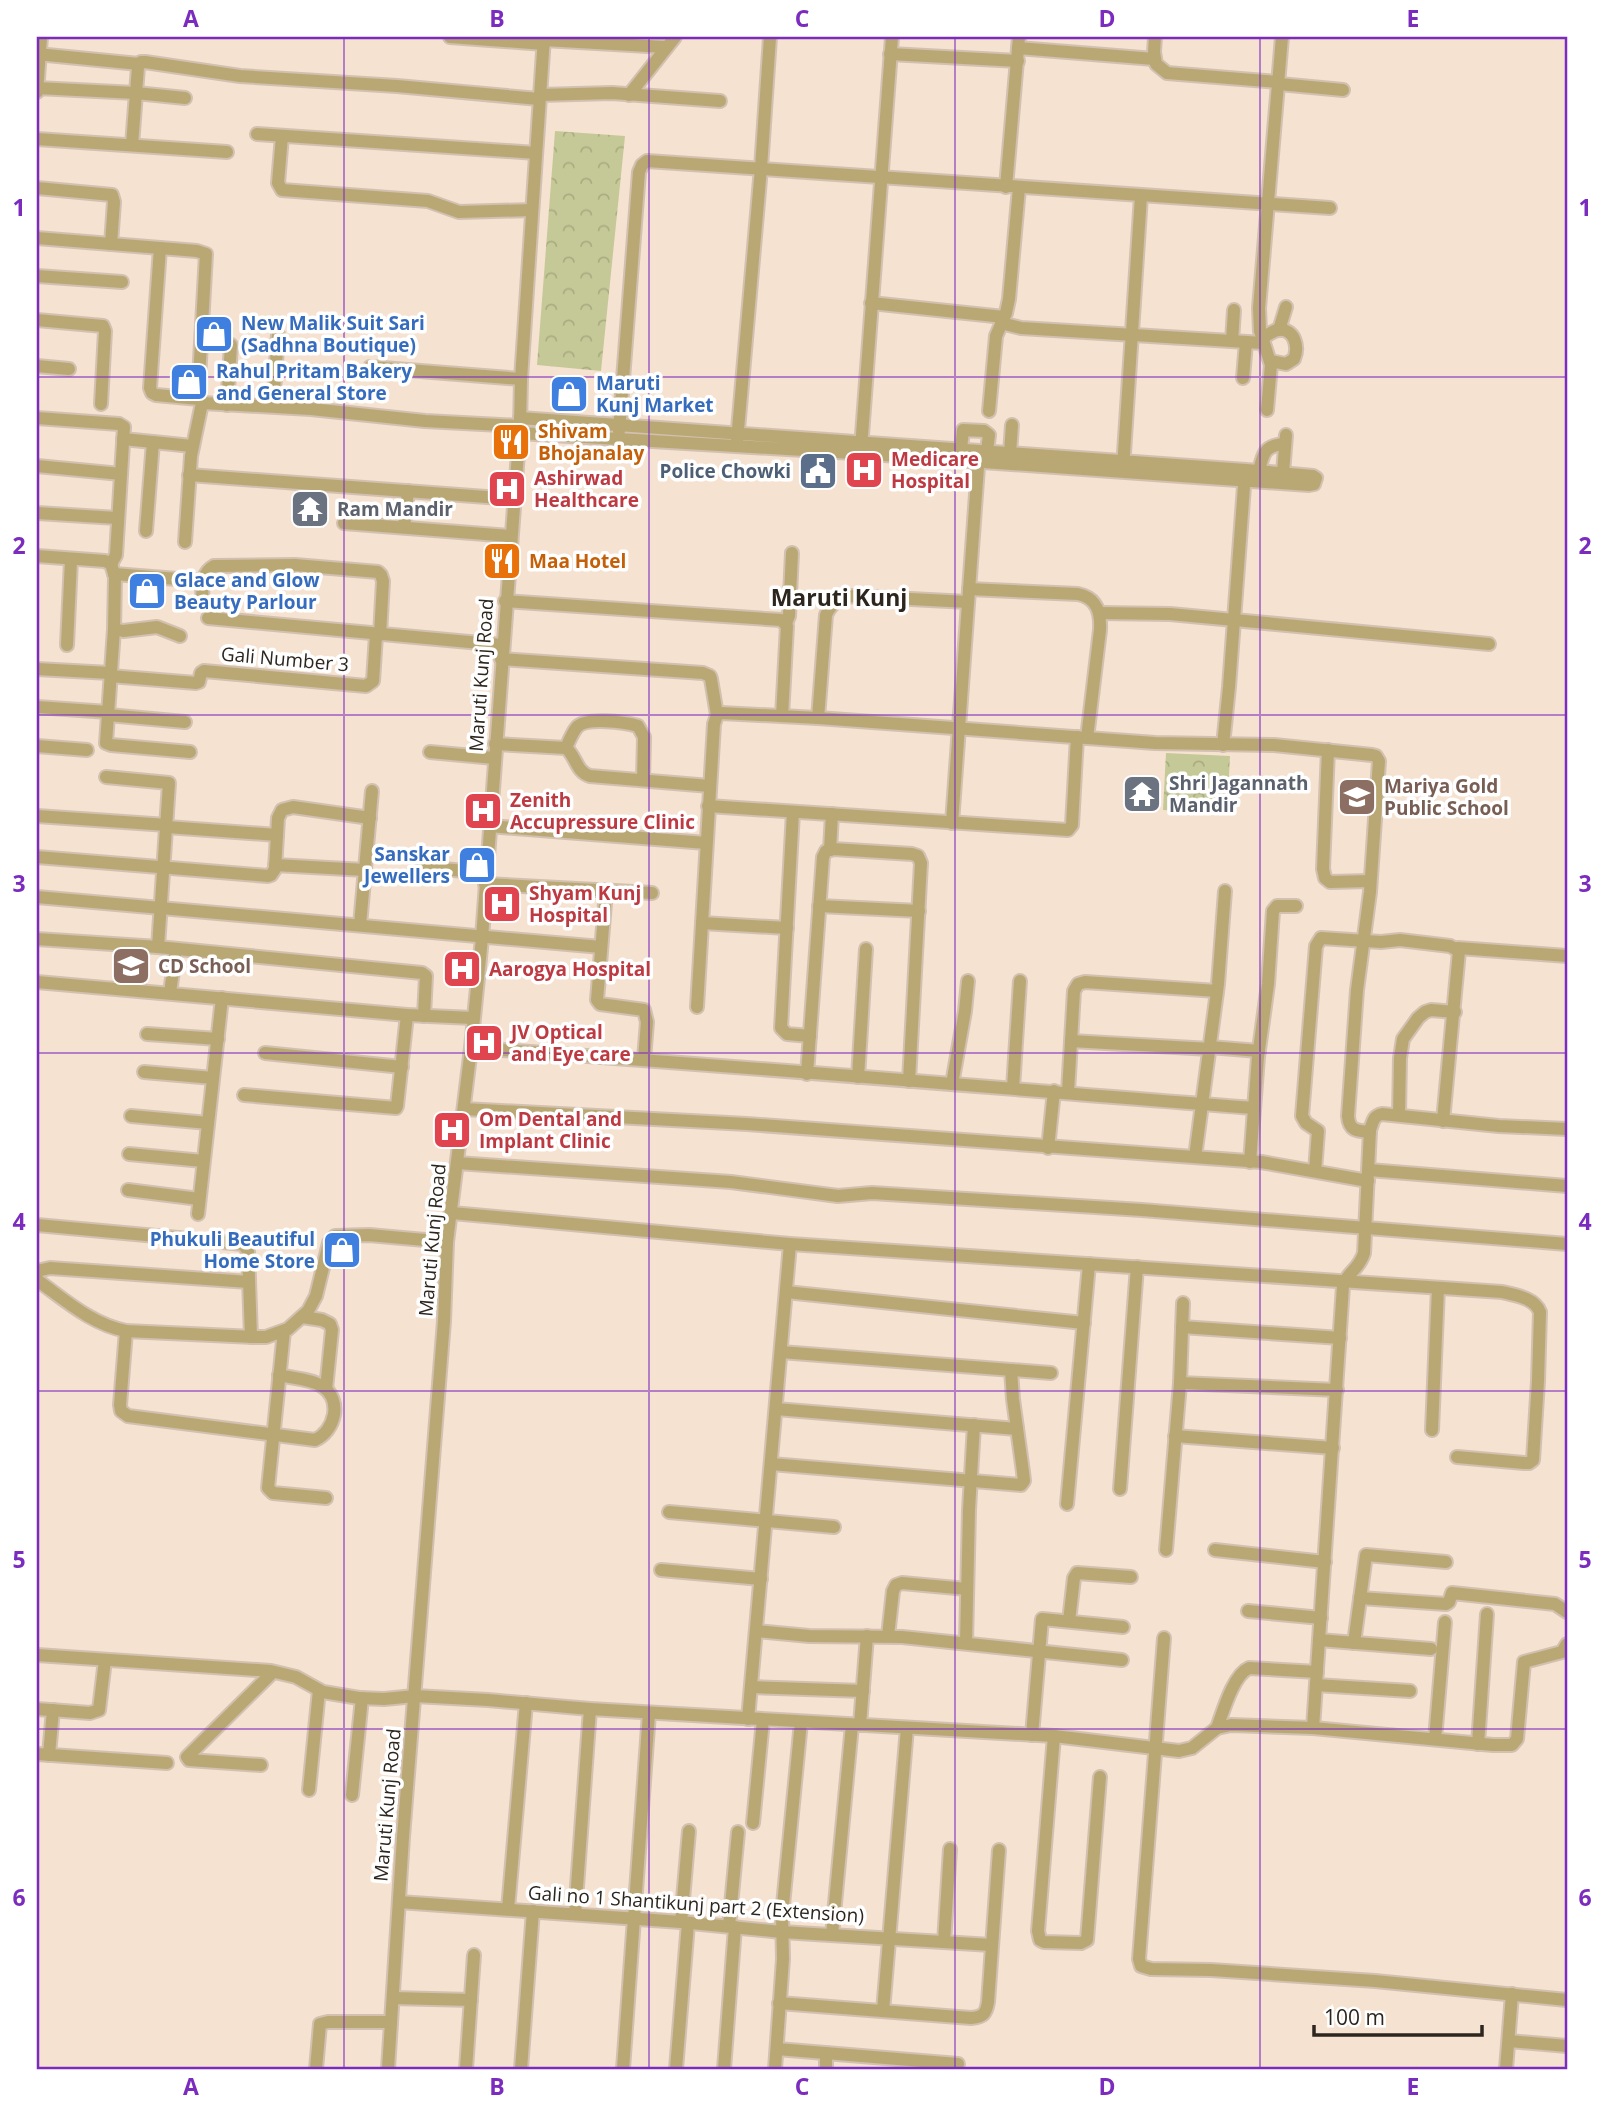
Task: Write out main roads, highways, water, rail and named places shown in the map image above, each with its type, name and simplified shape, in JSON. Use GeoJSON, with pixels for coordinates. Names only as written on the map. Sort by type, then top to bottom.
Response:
{"type":"FeatureCollection","features":[{"type":"Feature","properties":{"kind":"place","name":"New Malik Suit Sari (Sadhna Boutique)"},"geometry":{"type":"Point","coordinates":[214,334]}},
{"type":"Feature","properties":{"kind":"place","name":"Rahul Pritam Bakery and General Store"},"geometry":{"type":"Point","coordinates":[189,382]}},
{"type":"Feature","properties":{"kind":"place","name":"Maruti Kunj Market"},"geometry":{"type":"Point","coordinates":[569,394]}},
{"type":"Feature","properties":{"kind":"place","name":"Shivam Bhojanalay"},"geometry":{"type":"Point","coordinates":[511,442]}},
{"type":"Feature","properties":{"kind":"place","name":"Medicare Hospital"},"geometry":{"type":"Point","coordinates":[864,470]}},
{"type":"Feature","properties":{"kind":"place","name":"Police Chowki"},"geometry":{"type":"Point","coordinates":[818,471]}},
{"type":"Feature","properties":{"kind":"place","name":"Ashirwad Healthcare"},"geometry":{"type":"Point","coordinates":[507,489]}},
{"type":"Feature","properties":{"kind":"place","name":"Ram Mandir"},"geometry":{"type":"Point","coordinates":[310,509]}},
{"type":"Feature","properties":{"kind":"place","name":"Maa Hotel"},"geometry":{"type":"Point","coordinates":[502,561]}},
{"type":"Feature","properties":{"kind":"place","name":"Glace and Glow Beauty Parlour"},"geometry":{"type":"Point","coordinates":[147,591]}},
{"type":"Feature","properties":{"kind":"place","name":"Shri Jagannath Mandir"},"geometry":{"type":"Point","coordinates":[1142,794]}},
{"type":"Feature","properties":{"kind":"place","name":"Mariya Gold Public School"},"geometry":{"type":"Point","coordinates":[1357,797]}},
{"type":"Feature","properties":{"kind":"place","name":"Zenith Accupressure Clinic"},"geometry":{"type":"Point","coordinates":[483,811]}},
{"type":"Feature","properties":{"kind":"place","name":"Sanskar Jewellers"},"geometry":{"type":"Point","coordinates":[477,865]}},
{"type":"Feature","properties":{"kind":"place","name":"Shyam Kunj Hospital"},"geometry":{"type":"Point","coordinates":[502,904]}},
{"type":"Feature","properties":{"kind":"place","name":"CD School"},"geometry":{"type":"Point","coordinates":[131,966]}},
{"type":"Feature","properties":{"kind":"place","name":"Aarogya Hospital"},"geometry":{"type":"Point","coordinates":[462,969]}},
{"type":"Feature","properties":{"kind":"place","name":"JV Optical and Eye care"},"geometry":{"type":"Point","coordinates":[484,1043]}},
{"type":"Feature","properties":{"kind":"place","name":"Om Dental and Implant Clinic"},"geometry":{"type":"Point","coordinates":[452,1130]}},
{"type":"Feature","properties":{"kind":"place","name":"Phukuli Beautiful Home Store"},"geometry":{"type":"Point","coordinates":[342,1250]}},
{"type":"Feature","properties":{"kind":"district","name":"Maruti Kunj"},"geometry":{"type":"Point","coordinates":[839,598]}}]}
